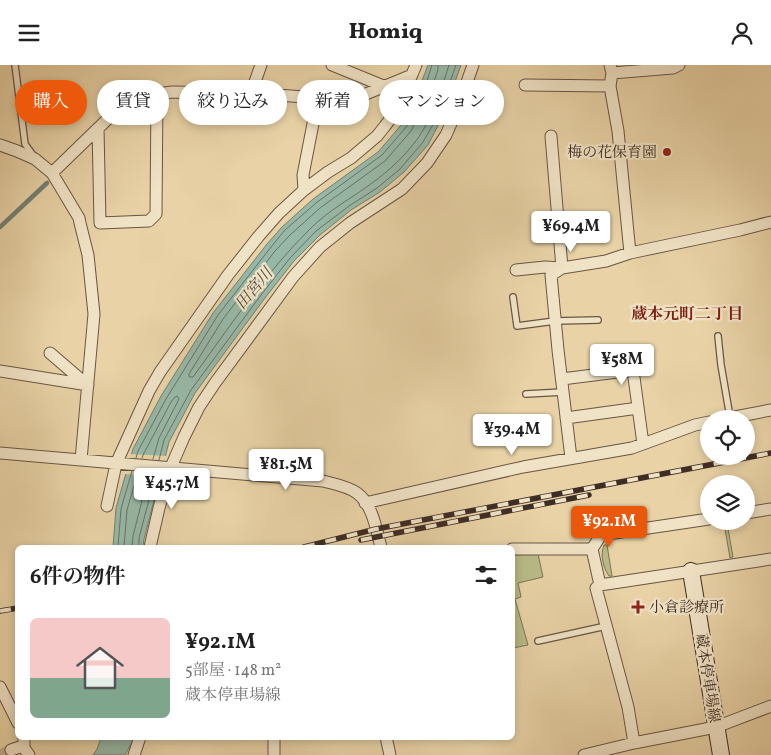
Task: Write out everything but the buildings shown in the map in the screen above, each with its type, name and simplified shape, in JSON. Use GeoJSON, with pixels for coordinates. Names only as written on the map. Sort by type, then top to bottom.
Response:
{"type":"FeatureCollection","features":[{"type":"Feature","properties":{"kind":"main road","name":"蔵本停車場線"},"geometry":{"type":"LineString","coordinates":[[691,571],[720,755]]}},
{"type":"Feature","properties":{"kind":"street"},"geometry":{"type":"LineString","coordinates":[[256,80],[261,65]]}},
{"type":"Feature","properties":{"kind":"street"},"geometry":{"type":"LineString","coordinates":[[332,65],[379,84]]}},
{"type":"Feature","properties":{"kind":"street"},"geometry":{"type":"LineString","coordinates":[[150,545],[169,467],[199,407],[215,383],[293,277],[320,247],[350,223],[402,189],[426,163],[446,135],[473,65]]}},
{"type":"Feature","properties":{"kind":"street"},"geometry":{"type":"LineString","coordinates":[[630,253],[618,131],[610,86],[611,69],[673,69],[679,65]]}},
{"type":"Feature","properties":{"kind":"street"},"geometry":{"type":"LineString","coordinates":[[399,80],[414,70]]}},
{"type":"Feature","properties":{"kind":"street"},"geometry":{"type":"LineString","coordinates":[[107,506],[119,464],[149,391],[160,372],[228,275],[279,213],[304,190],[328,172],[351,159],[377,136],[394,114],[414,70]]}},
{"type":"Feature","properties":{"kind":"street"},"geometry":{"type":"LineString","coordinates":[[526,85],[610,86]]}},
{"type":"Feature","properties":{"kind":"street"},"geometry":{"type":"LineString","coordinates":[[52,173],[101,125]]}},
{"type":"Feature","properties":{"kind":"street"},"geometry":{"type":"LineString","coordinates":[[80,223],[149,221],[156,214],[157,125]]}},
{"type":"Feature","properties":{"kind":"street"},"geometry":{"type":"LineString","coordinates":[[304,190],[303,175],[313,125]]}},
{"type":"Feature","properties":{"kind":"street"},"geometry":{"type":"LineString","coordinates":[[98,128],[100,223]]}},
{"type":"Feature","properties":{"kind":"street"},"geometry":{"type":"LineString","coordinates":[[551,136],[562,267]]}},
{"type":"Feature","properties":{"kind":"street"},"geometry":{"type":"LineString","coordinates":[[0,146],[36,159],[52,173],[79,218],[88,255],[94,314],[80,460]]}},
{"type":"Feature","properties":{"kind":"street"},"geometry":{"type":"LineString","coordinates":[[516,270],[562,267],[606,261],[630,253],[771,223]]}},
{"type":"Feature","properties":{"kind":"street"},"geometry":{"type":"LineString","coordinates":[[562,267],[551,275],[571,458]]}},
{"type":"Feature","properties":{"kind":"street"},"geometry":{"type":"LineString","coordinates":[[50,353],[88,385]]}},
{"type":"Feature","properties":{"kind":"street"},"geometry":{"type":"LineString","coordinates":[[562,379],[633,370],[643,444]]}},
{"type":"Feature","properties":{"kind":"street"},"geometry":{"type":"LineString","coordinates":[[0,371],[88,385]]}},
{"type":"Feature","properties":{"kind":"street"},"geometry":{"type":"LineString","coordinates":[[566,418],[638,409]]}},
{"type":"Feature","properties":{"kind":"street"},"geometry":{"type":"LineString","coordinates":[[755,414],[771,411]]}},
{"type":"Feature","properties":{"kind":"street"},"geometry":{"type":"LineString","coordinates":[[365,503],[523,467],[632,448],[700,424]]}},
{"type":"Feature","properties":{"kind":"street"},"geometry":{"type":"LineString","coordinates":[[0,453],[323,481],[342,486],[358,494],[372,513],[380,545]]}},
{"type":"Feature","properties":{"kind":"street"},"geometry":{"type":"LineString","coordinates":[[755,512],[771,509]]}},
{"type":"Feature","properties":{"kind":"street"},"geometry":{"type":"LineString","coordinates":[[600,585],[592,549],[601,535],[700,520]]}},
{"type":"Feature","properties":{"kind":"street"},"geometry":{"type":"LineString","coordinates":[[515,549],[592,549]]}},
{"type":"Feature","properties":{"kind":"street"},"geometry":{"type":"LineString","coordinates":[[634,747],[628,707],[596,588],[600,585],[771,559]]}},
{"type":"Feature","properties":{"kind":"street"},"geometry":{"type":"LineString","coordinates":[[0,687],[15,717]]}},
{"type":"Feature","properties":{"kind":"street"},"geometry":{"type":"LineString","coordinates":[[585,755],[634,747],[716,727],[771,706]]}},
{"type":"Feature","properties":{"kind":"street"},"geometry":{"type":"LineString","coordinates":[[134,755],[139,740]]}},
{"type":"Feature","properties":{"kind":"street"},"geometry":{"type":"LineString","coordinates":[[274,740],[274,755]]}},
{"type":"Feature","properties":{"kind":"street"},"geometry":{"type":"LineString","coordinates":[[387,740],[390,755]]}},
{"type":"Feature","properties":{"kind":"street"},"geometry":{"type":"LineString","coordinates":[[11,749],[26,747]]}},
{"type":"Feature","properties":{"kind":"lane"},"geometry":{"type":"LineString","coordinates":[[15,65],[25,144],[36,159]]}},
{"type":"Feature","properties":{"kind":"lane"},"geometry":{"type":"LineString","coordinates":[[513,297],[517,326],[555,321],[598,320]]}},
{"type":"Feature","properties":{"kind":"lane"},"geometry":{"type":"LineString","coordinates":[[718,336],[726,410]]}},
{"type":"Feature","properties":{"kind":"lane"},"geometry":{"type":"LineString","coordinates":[[526,394],[563,392]]}},
{"type":"Feature","properties":{"kind":"lane"},"geometry":{"type":"LineString","coordinates":[[538,641],[606,626]]}},
{"type":"Feature","properties":{"kind":"green space"},"geometry":{"type":"Polygon","coordinates":[[[725,530],[728,530],[733,557],[730,558],[725,530]]]}},
{"type":"Feature","properties":{"kind":"green space"},"geometry":{"type":"Polygon","coordinates":[[[604,545],[607,545],[612,576],[609,576],[604,565],[602,553],[604,545]]]}},
{"type":"Feature","properties":{"kind":"green space"},"geometry":{"type":"Polygon","coordinates":[[[538,554],[543,577],[518,583],[521,597],[515,599],[515,555],[538,554]]]}},
{"type":"Feature","properties":{"kind":"green space"},"geometry":{"type":"Polygon","coordinates":[[[515,599],[528,645],[515,648],[515,599]]]}},
{"type":"Feature","properties":{"kind":"water"},"geometry":{"type":"Polygon","coordinates":[[[428,65],[461,65],[456,80],[422,80],[428,65]]]}},
{"type":"Feature","properties":{"kind":"water","name":"田宮川"},"geometry":{"type":"Polygon","coordinates":[[[401,125],[438,125],[428,145],[404,172],[380,192],[351,210],[320,235],[294,261],[265,298],[195,393],[169,442],[143,545],[113,545],[116,508],[133,449],[161,396],[213,313],[282,227],[313,199],[378,152],[401,125]]]}},
{"type":"Feature","properties":{"kind":"water"},"geometry":{"type":"Polygon","coordinates":[[[100,740],[133,740],[125,755],[93,755],[100,740]]]}},
{"type":"Feature","properties":{"kind":"pier"},"geometry":{"type":"Polygon","coordinates":[[[129,454],[168,456],[163,476],[123,474],[129,454]]]}},
{"type":"Feature","properties":{"kind":"waterway"},"geometry":{"type":"LineString","coordinates":[[0,227],[47,183]]}},
{"type":"Feature","properties":{"kind":"tunnel"},"geometry":{"type":"LineString","coordinates":[[0,755],[11,750]]}},
{"type":"Feature","properties":{"kind":"railway"},"geometry":{"type":"LineString","coordinates":[[312,545],[376,529],[771,453]]}},
{"type":"Feature","properties":{"kind":"railway"},"geometry":{"type":"LineString","coordinates":[[361,540],[589,495]]}},
{"type":"Feature","properties":{"kind":"railway"},"geometry":{"type":"LineString","coordinates":[[0,611],[15,608]]}},
{"type":"Feature","properties":{"kind":"place","name":"梅の花保育園"},"geometry":{"type":"Point","coordinates":[667,152]}},
{"type":"Feature","properties":{"kind":"place","name":"小倉診療所"},"geometry":{"type":"Point","coordinates":[638,607]}},
{"type":"Feature","properties":{"kind":"district","name":"蔵本元町二丁目"},"geometry":{"type":"Point","coordinates":[687,313]}}]}
